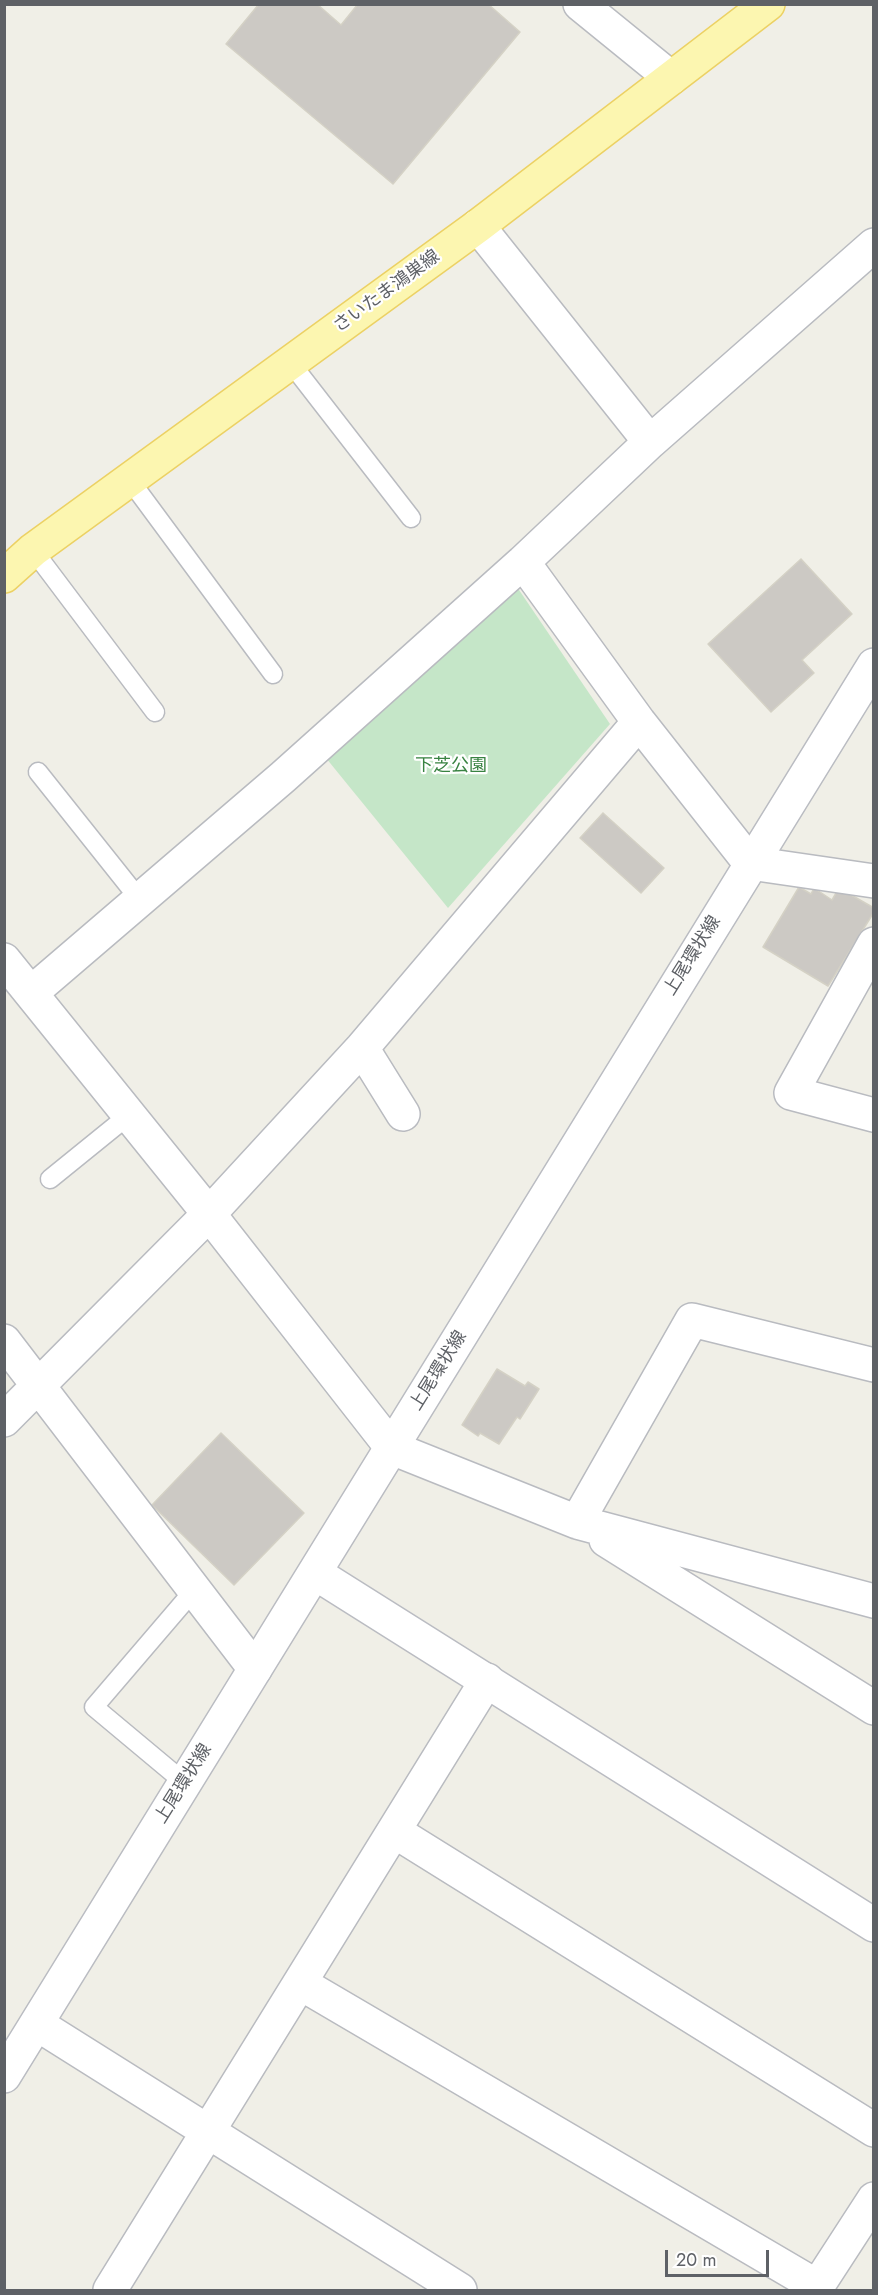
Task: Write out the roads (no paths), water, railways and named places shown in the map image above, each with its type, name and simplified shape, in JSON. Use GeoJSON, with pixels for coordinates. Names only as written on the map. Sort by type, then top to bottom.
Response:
{"type":"FeatureCollection","features":[{"type":"Feature","properties":{"kind":"main road","name":"さいたま鴻巣線"},"geometry":{"type":"LineString","coordinates":[[4,576],[33,550],[129,479],[478,226],[768,4]]}},
{"type":"Feature","properties":{"kind":"street"},"geometry":{"type":"LineString","coordinates":[[580,4],[671,78]]}},
{"type":"Feature","properties":{"kind":"street"},"geometry":{"type":"LineString","coordinates":[[478,226],[650,442]]}},
{"type":"Feature","properties":{"kind":"street"},"geometry":{"type":"LineString","coordinates":[[31,993],[283,777],[523,562],[650,442],[873,245]]}},
{"type":"Feature","properties":{"kind":"street"},"geometry":{"type":"LineString","coordinates":[[523,562],[639,722],[750,863],[873,880]]}},
{"type":"Feature","properties":{"kind":"street","name":"上尾環状線"},"geometry":{"type":"LineString","coordinates":[[4,2076],[873,665]]}},
{"type":"Feature","properties":{"kind":"street"},"geometry":{"type":"LineString","coordinates":[[4,1420],[209,1214],[362,1048],[639,722]]}},
{"type":"Feature","properties":{"kind":"street"},"geometry":{"type":"LineString","coordinates":[[873,944],[791,1093],[873,1115]]}},
{"type":"Feature","properties":{"kind":"street"},"geometry":{"type":"LineString","coordinates":[[4,960],[209,1214],[392,1448],[577,1522],[872,1598]]}},
{"type":"Feature","properties":{"kind":"street"},"geometry":{"type":"LineString","coordinates":[[362,1048],[403,1114]]}},
{"type":"Feature","properties":{"kind":"street"},"geometry":{"type":"LineString","coordinates":[[577,1522],[692,1320],[873,1365]]}},
{"type":"Feature","properties":{"kind":"street"},"geometry":{"type":"LineString","coordinates":[[4,1341],[255,1669]]}},
{"type":"Feature","properties":{"kind":"street"},"geometry":{"type":"LineString","coordinates":[[577,1522],[873,1708]]}},
{"type":"Feature","properties":{"kind":"street"},"geometry":{"type":"LineString","coordinates":[[315,1573],[873,1925]]}},
{"type":"Feature","properties":{"kind":"street"},"geometry":{"type":"LineString","coordinates":[[121,2286],[208,2132],[487,1680]]}},
{"type":"Feature","properties":{"kind":"street"},"geometry":{"type":"LineString","coordinates":[[394,1831],[873,2130]]}},
{"type":"Feature","properties":{"kind":"street"},"geometry":{"type":"LineString","coordinates":[[300,1983],[816,2289],[873,2199]]}},
{"type":"Feature","properties":{"kind":"street"},"geometry":{"type":"LineString","coordinates":[[37,2024],[460,2290]]}},
{"type":"Feature","properties":{"kind":"lane"},"geometry":{"type":"LineString","coordinates":[[290,362],[411,518]]}},
{"type":"Feature","properties":{"kind":"lane"},"geometry":{"type":"LineString","coordinates":[[129,479],[273,674]]}},
{"type":"Feature","properties":{"kind":"lane"},"geometry":{"type":"LineString","coordinates":[[33,550],[155,712]]}},
{"type":"Feature","properties":{"kind":"lane"},"geometry":{"type":"LineString","coordinates":[[38,772],[140,900]]}},
{"type":"Feature","properties":{"kind":"lane"},"geometry":{"type":"LineString","coordinates":[[50,1179],[129,1115]]}},
{"type":"Feature","properties":{"kind":"lane"},"geometry":{"type":"LineString","coordinates":[[185,1783],[94,1707],[195,1589]]}},
{"type":"Feature","properties":{"kind":"park label","name":"下芝公園"},"geometry":{"type":"Point","coordinates":[451,767]}}]}
